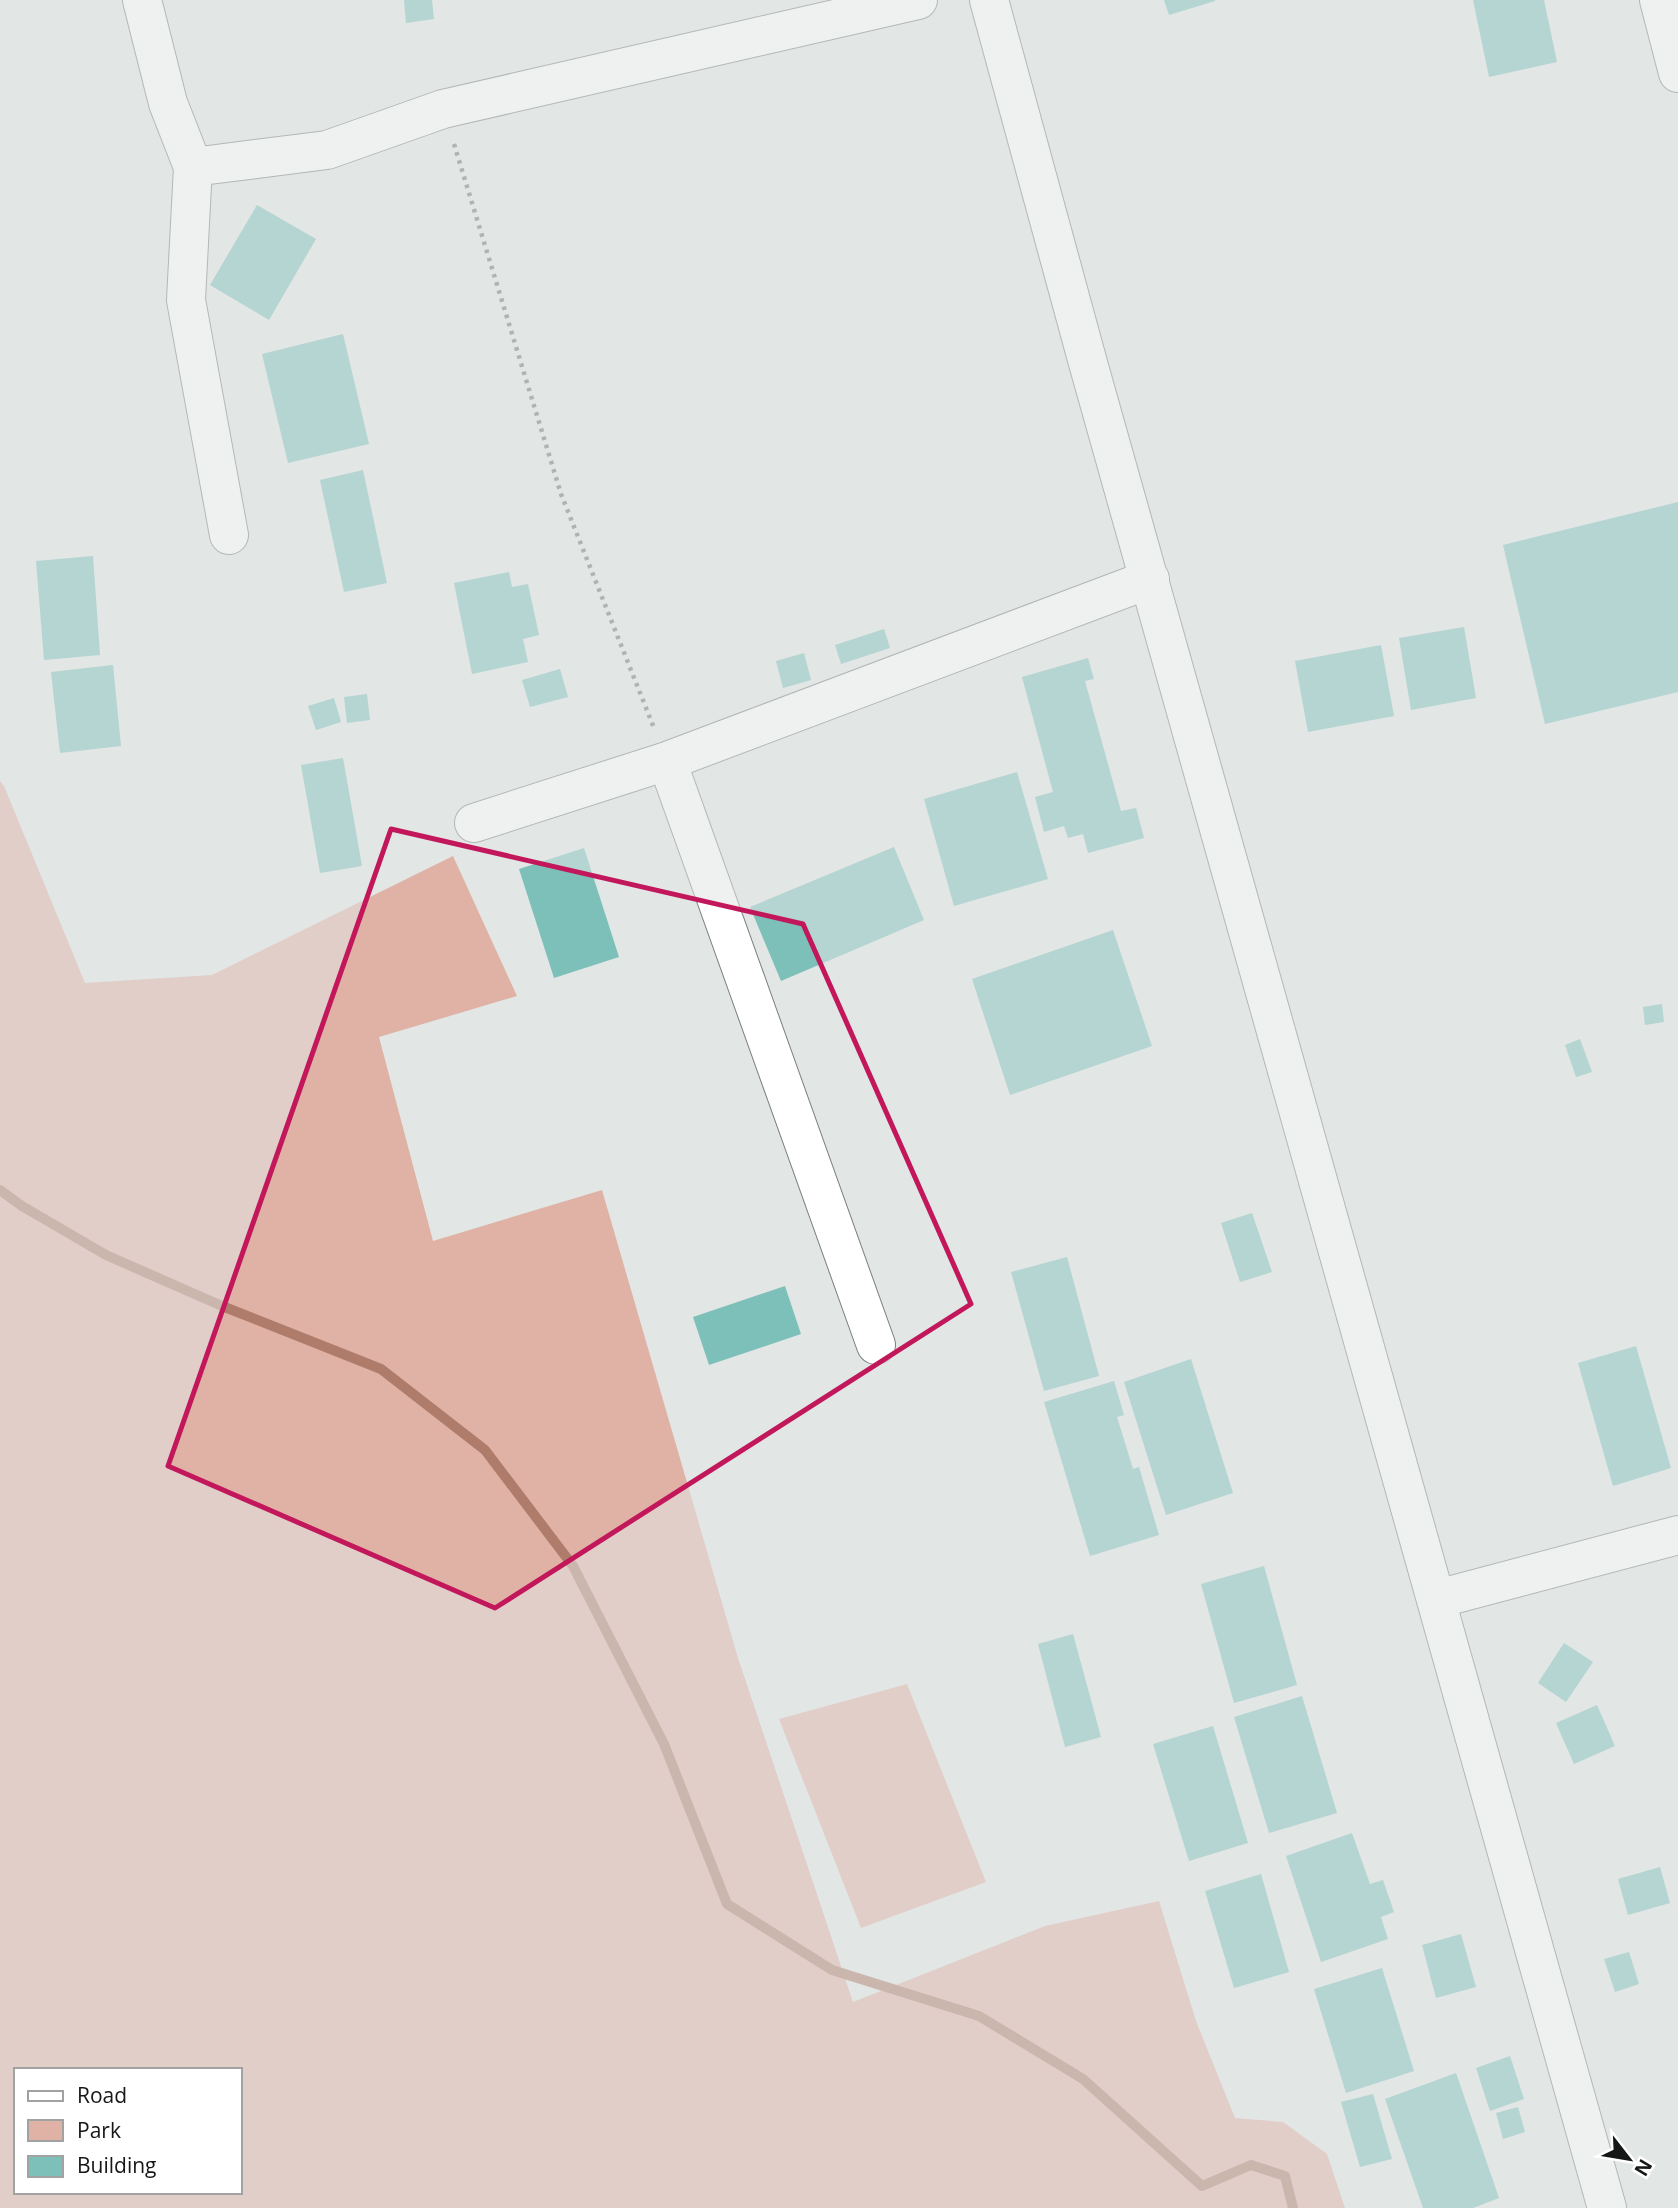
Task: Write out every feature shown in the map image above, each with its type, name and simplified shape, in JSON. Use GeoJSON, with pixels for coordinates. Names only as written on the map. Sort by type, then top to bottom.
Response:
{"type":"FeatureCollection","features":[{"type":"Feature","properties":{"kind":"street"},"geometry":{"type":"LineString","coordinates":[[144,0],[168,103],[193,167],[186,300],[229,535]]}},
{"type":"Feature","properties":{"kind":"street"},"geometry":{"type":"LineString","coordinates":[[193,167],[327,150],[443,109],[918,0]]}},
{"type":"Feature","properties":{"kind":"street"},"geometry":{"type":"LineString","coordinates":[[989,0],[1606,2208]]}},
{"type":"Feature","properties":{"kind":"street"},"geometry":{"type":"LineString","coordinates":[[1659,0],[1678,73]]}},
{"type":"Feature","properties":{"kind":"street"},"geometry":{"type":"LineString","coordinates":[[474,823],[667,761],[1150,579]]}},
{"type":"Feature","properties":{"kind":"street"},"geometry":{"type":"LineString","coordinates":[[667,761],[876,1345]]}},
{"type":"Feature","properties":{"kind":"street"},"geometry":{"type":"LineString","coordinates":[[1437,1599],[1678,1535]]}},
{"type":"Feature","properties":{"kind":"path"},"geometry":{"type":"LineString","coordinates":[[443,109],[561,494],[667,761]]}},
{"type":"Feature","properties":{"kind":"highlighted area"},"geometry":{"type":"Polygon","coordinates":[[[391,829],[803,924],[971,1304],[495,1608],[168,1466],[391,829]]]}},
{"type":"Feature","properties":{"kind":"green space"},"geometry":{"type":"Polygon","coordinates":[[[0,781],[85,983],[212,975],[453,856],[517,996],[379,1037],[433,1241],[602,1190],[738,1658],[853,2002],[1045,1926],[1159,1901],[1196,2021],[1235,2118],[1283,2122],[1327,2154],[1345,2208],[0,2208],[0,781]]]}},
{"type":"Feature","properties":{"kind":"green space"},"geometry":{"type":"Polygon","coordinates":[[[907,1684],[986,1882],[861,1928],[779,1719],[907,1684]]]}},
{"type":"Feature","properties":{"kind":"building"},"geometry":{"type":"Polygon","coordinates":[[[404,0],[432,0],[434,19],[406,23],[404,0]]]}},
{"type":"Feature","properties":{"kind":"building"},"geometry":{"type":"Polygon","coordinates":[[[1164,0],[1215,0],[1215,1],[1169,15],[1164,0]]]}},
{"type":"Feature","properties":{"kind":"building"},"geometry":{"type":"Polygon","coordinates":[[[1473,0],[1544,0],[1557,62],[1489,77],[1473,0]]]}},
{"type":"Feature","properties":{"kind":"building"},"geometry":{"type":"Polygon","coordinates":[[[257,205],[316,239],[269,320],[210,285],[257,205]]]}},
{"type":"Feature","properties":{"kind":"building"},"geometry":{"type":"Polygon","coordinates":[[[343,334],[369,444],[288,463],[262,354],[343,334]]]}},
{"type":"Feature","properties":{"kind":"building"},"geometry":{"type":"Polygon","coordinates":[[[363,470],[387,583],[344,592],[320,480],[363,470]]]}},
{"type":"Feature","properties":{"kind":"building"},"geometry":{"type":"Polygon","coordinates":[[[1678,502],[1678,692],[1545,724],[1503,545],[1678,502]]]}},
{"type":"Feature","properties":{"kind":"building"},"geometry":{"type":"Polygon","coordinates":[[[93,556],[100,655],[44,660],[36,561],[93,556]]]}},
{"type":"Feature","properties":{"kind":"building"},"geometry":{"type":"Polygon","coordinates":[[[509,572],[512,587],[528,584],[539,635],[523,639],[528,662],[472,674],[454,583],[509,572]]]}},
{"type":"Feature","properties":{"kind":"building"},"geometry":{"type":"Polygon","coordinates":[[[1464,627],[1476,698],[1411,710],[1399,638],[1464,627]]]}},
{"type":"Feature","properties":{"kind":"building"},"geometry":{"type":"Polygon","coordinates":[[[884,629],[890,648],[841,664],[835,645],[884,629]]]}},
{"type":"Feature","properties":{"kind":"building"},"geometry":{"type":"Polygon","coordinates":[[[1381,645],[1394,716],[1308,732],[1295,661],[1381,645]]]}},
{"type":"Feature","properties":{"kind":"building"},"geometry":{"type":"Polygon","coordinates":[[[804,653],[811,680],[783,688],[776,661],[804,653]]]}},
{"type":"Feature","properties":{"kind":"building"},"geometry":{"type":"Polygon","coordinates":[[[1088,658],[1094,679],[1085,681],[1121,811],[1136,808],[1144,838],[1088,853],[1083,834],[1068,838],[1064,826],[1044,832],[1035,797],[1053,792],[1022,677],[1088,658]]]}},
{"type":"Feature","properties":{"kind":"building"},"geometry":{"type":"Polygon","coordinates":[[[113,665],[121,746],[60,753],[51,672],[113,665]]]}},
{"type":"Feature","properties":{"kind":"building"},"geometry":{"type":"Polygon","coordinates":[[[560,669],[568,697],[530,707],[522,680],[560,669]]]}},
{"type":"Feature","properties":{"kind":"building"},"geometry":{"type":"Polygon","coordinates":[[[367,694],[370,720],[347,723],[344,697],[367,694]]]}},
{"type":"Feature","properties":{"kind":"building"},"geometry":{"type":"Polygon","coordinates":[[[334,698],[341,722],[316,730],[308,706],[334,698]]]}},
{"type":"Feature","properties":{"kind":"building"},"geometry":{"type":"Polygon","coordinates":[[[343,758],[362,866],[320,873],[301,765],[343,758]]]}},
{"type":"Feature","properties":{"kind":"building"},"geometry":{"type":"Polygon","coordinates":[[[1017,772],[1048,879],[954,906],[924,799],[1017,772]]]}},
{"type":"Feature","properties":{"kind":"building"},"geometry":{"type":"Polygon","coordinates":[[[894,847],[924,920],[781,981],[750,907],[894,847]]]}},
{"type":"Feature","properties":{"kind":"building"},"geometry":{"type":"Polygon","coordinates":[[[584,848],[619,957],[554,978],[519,869],[584,848]]]}},
{"type":"Feature","properties":{"kind":"building"},"geometry":{"type":"Polygon","coordinates":[[[1113,930],[1152,1046],[1010,1095],[972,979],[1113,930]]]}},
{"type":"Feature","properties":{"kind":"building"},"geometry":{"type":"Polygon","coordinates":[[[1662,1004],[1664,1022],[1645,1025],[1643,1007],[1662,1004]]]}},
{"type":"Feature","properties":{"kind":"building"},"geometry":{"type":"Polygon","coordinates":[[[1580,1039],[1592,1072],[1576,1077],[1565,1045],[1580,1039]]]}},
{"type":"Feature","properties":{"kind":"building"},"geometry":{"type":"Polygon","coordinates":[[[1252,1213],[1272,1272],[1240,1282],[1221,1223],[1252,1213]]]}},
{"type":"Feature","properties":{"kind":"building"},"geometry":{"type":"Polygon","coordinates":[[[1067,1257],[1099,1376],[1044,1391],[1011,1272],[1067,1257]]]}},
{"type":"Feature","properties":{"kind":"building"},"geometry":{"type":"Polygon","coordinates":[[[785,1286],[801,1334],[709,1365],[693,1317],[785,1286]]]}},
{"type":"Feature","properties":{"kind":"building"},"geometry":{"type":"Polygon","coordinates":[[[1636,1346],[1671,1468],[1613,1486],[1578,1363],[1636,1346]]]}},
{"type":"Feature","properties":{"kind":"building"},"geometry":{"type":"Polygon","coordinates":[[[1191,1359],[1233,1493],[1166,1515],[1124,1382],[1191,1359]]]}},
{"type":"Feature","properties":{"kind":"building"},"geometry":{"type":"Polygon","coordinates":[[[1114,1381],[1124,1415],[1117,1417],[1133,1469],[1139,1467],[1159,1535],[1090,1556],[1044,1402],[1114,1381]]]}},
{"type":"Feature","properties":{"kind":"building"},"geometry":{"type":"Polygon","coordinates":[[[1264,1566],[1297,1685],[1234,1703],[1201,1584],[1264,1566]]]}},
{"type":"Feature","properties":{"kind":"building"},"geometry":{"type":"Polygon","coordinates":[[[1073,1634],[1101,1737],[1065,1747],[1038,1644],[1073,1634]]]}},
{"type":"Feature","properties":{"kind":"building"},"geometry":{"type":"Polygon","coordinates":[[[1564,1643],[1593,1662],[1566,1702],[1538,1683],[1564,1643]]]}},
{"type":"Feature","properties":{"kind":"building"},"geometry":{"type":"Polygon","coordinates":[[[1302,1696],[1337,1813],[1269,1833],[1234,1717],[1302,1696]]]}},
{"type":"Feature","properties":{"kind":"building"},"geometry":{"type":"Polygon","coordinates":[[[1597,1705],[1615,1746],[1574,1764],[1556,1723],[1597,1705]]]}},
{"type":"Feature","properties":{"kind":"building"},"geometry":{"type":"Polygon","coordinates":[[[1213,1726],[1248,1843],[1189,1861],[1153,1744],[1213,1726]]]}},
{"type":"Feature","properties":{"kind":"building"},"geometry":{"type":"Polygon","coordinates":[[[1352,1833],[1370,1884],[1383,1880],[1394,1912],[1381,1917],[1388,1939],[1321,1962],[1286,1856],[1352,1833]]]}},
{"type":"Feature","properties":{"kind":"building"},"geometry":{"type":"Polygon","coordinates":[[[1660,1867],[1670,1903],[1628,1915],[1618,1879],[1660,1867]]]}},
{"type":"Feature","properties":{"kind":"building"},"geometry":{"type":"Polygon","coordinates":[[[1261,1874],[1289,1972],[1234,1988],[1205,1891],[1261,1874]]]}},
{"type":"Feature","properties":{"kind":"building"},"geometry":{"type":"Polygon","coordinates":[[[1461,1934],[1476,1987],[1436,1998],[1422,1945],[1461,1934]]]}},
{"type":"Feature","properties":{"kind":"building"},"geometry":{"type":"Polygon","coordinates":[[[1629,1952],[1639,1984],[1615,1992],[1604,1959],[1629,1952]]]}},
{"type":"Feature","properties":{"kind":"building"},"geometry":{"type":"Polygon","coordinates":[[[1382,1968],[1414,2071],[1346,2093],[1314,1989],[1382,1968]]]}},
{"type":"Feature","properties":{"kind":"building"},"geometry":{"type":"Polygon","coordinates":[[[1510,2056],[1524,2099],[1490,2111],[1476,2068],[1510,2056]]]}},
{"type":"Feature","properties":{"kind":"building"},"geometry":{"type":"Polygon","coordinates":[[[1456,2073],[1499,2198],[1473,2208],[1423,2208],[1385,2099],[1456,2073]]]}},
{"type":"Feature","properties":{"kind":"building"},"geometry":{"type":"Polygon","coordinates":[[[1373,2094],[1392,2159],[1360,2167],[1341,2102],[1373,2094]]]}},
{"type":"Feature","properties":{"kind":"building"},"geometry":{"type":"Polygon","coordinates":[[[1518,2107],[1525,2132],[1503,2139],[1496,2113],[1518,2107]]]}},
{"type":"Feature","properties":{"kind":"waterway"},"geometry":{"type":"LineString","coordinates":[[0,1190],[22,1206],[106,1255],[222,1306],[381,1369],[485,1450],[573,1566],[664,1744],[727,1904],[832,1970],[979,2016],[1083,2079],[1202,2186],[1251,2165],[1285,2176],[1293,2208]]}}]}
